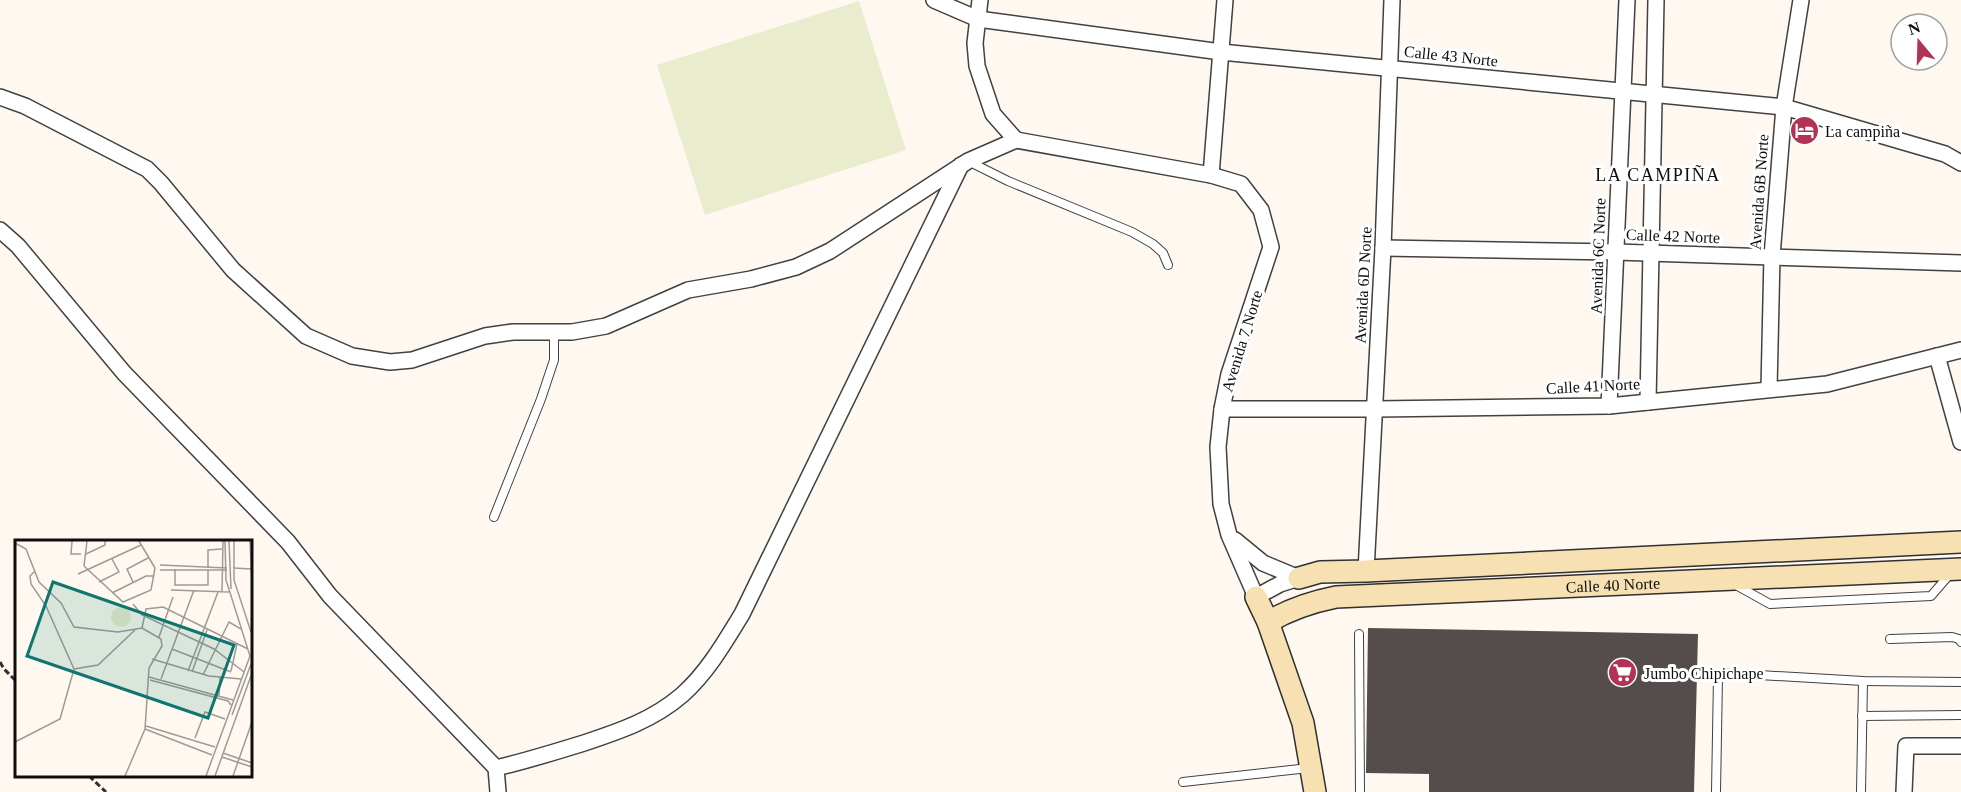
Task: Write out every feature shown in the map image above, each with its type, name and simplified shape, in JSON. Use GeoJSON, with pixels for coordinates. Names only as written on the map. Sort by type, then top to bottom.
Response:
{"type":"FeatureCollection","features":[{"type":"Feature","properties":{"kind":"street","name":"Calle 43 Norte"},"geometry":{"type":"LineString","coordinates":[[934,0],[978,19],[1221,51],[1784,107],[1945,154],[1961,163]]}},
{"type":"Feature","properties":{"kind":"street"},"geometry":{"type":"LineString","coordinates":[[0,97],[25,106],[147,169],[233,270],[306,336],[352,356],[390,362],[412,360],[485,336],[513,332],[572,332],[606,326],[688,291],[751,279],[796,267],[830,251],[964,163],[1016,140],[993,114],[977,66],[975,43],[980,0]]}},
{"type":"Feature","properties":{"kind":"street"},"geometry":{"type":"LineString","coordinates":[[1211,174],[1225,0]]}},
{"type":"Feature","properties":{"kind":"street","name":"Avenida 6D Norte"},"geometry":{"type":"LineString","coordinates":[[1366,571],[1376,409],[1392,0]]}},
{"type":"Feature","properties":{"kind":"street","name":"Avenida 6C Norte"},"geometry":{"type":"LineString","coordinates":[[1609,406],[1627,0]]}},
{"type":"Feature","properties":{"kind":"street"},"geometry":{"type":"LineString","coordinates":[[1648,402],[1656,0]]}},
{"type":"Feature","properties":{"kind":"street","name":"Avenida 6B Norte"},"geometry":{"type":"LineString","coordinates":[[1769,389],[1772,256],[1784,107],[1801,0]]}},
{"type":"Feature","properties":{"kind":"street","name":"Avenida 7 Norte"},"geometry":{"type":"LineString","coordinates":[[1016,140],[1211,174],[1241,184],[1261,210],[1271,247],[1229,374],[1222,409],[1218,447],[1221,504],[1229,535],[1268,622],[1303,723],[1315,792]]}},
{"type":"Feature","properties":{"kind":"street"},"geometry":{"type":"LineString","coordinates":[[496,768],[536,759],[621,731],[657,714],[684,694],[720,651],[742,614],[964,163]]}},
{"type":"Feature","properties":{"kind":"street"},"geometry":{"type":"LineString","coordinates":[[0,230],[18,246],[124,373],[288,542],[330,596],[496,768],[498,792]]}},
{"type":"Feature","properties":{"kind":"street","name":"Calle 42 Norte"},"geometry":{"type":"LineString","coordinates":[[1383,248],[1772,256],[1961,263]]}},
{"type":"Feature","properties":{"kind":"street","name":"Calle 41 Norte"},"geometry":{"type":"LineString","coordinates":[[1222,409],[1609,406],[1827,384],[1961,350]]}},
{"type":"Feature","properties":{"kind":"street"},"geometry":{"type":"LineString","coordinates":[[1937,356],[1961,442]]}},
{"type":"Feature","properties":{"kind":"street"},"geometry":{"type":"LineString","coordinates":[[1229,535],[1263,563],[1299,578]]}},
{"type":"Feature","properties":{"kind":"street","name":"Calle 40 Norte"},"geometry":{"type":"LineString","coordinates":[[1256,597],[1280,584],[1320,572],[1961,542]]}},
{"type":"Feature","properties":{"kind":"street","name":"Calle 40 Norte"},"geometry":{"type":"LineString","coordinates":[[1268,622],[1309,602],[1336,597],[1958,569]]}},
{"type":"Feature","properties":{"kind":"street"},"geometry":{"type":"LineString","coordinates":[[1904,792],[1906,746],[1961,747]]}},
{"type":"Feature","properties":{"kind":"lane"},"geometry":{"type":"LineString","coordinates":[[964,163],[1132,232],[1153,244],[1163,253],[1168,265]]}},
{"type":"Feature","properties":{"kind":"lane"},"geometry":{"type":"LineString","coordinates":[[494,517],[554,360],[554,332]]}},
{"type":"Feature","properties":{"kind":"lane"},"geometry":{"type":"LineString","coordinates":[[1359,634],[1360,792]]}},
{"type":"Feature","properties":{"kind":"lane"},"geometry":{"type":"LineString","coordinates":[[1890,639],[1952,637],[1961,642]]}},
{"type":"Feature","properties":{"kind":"lane"},"geometry":{"type":"LineString","coordinates":[[1716,792],[1718,677],[1721,674],[1863,681],[1961,682]]}},
{"type":"Feature","properties":{"kind":"lane"},"geometry":{"type":"LineString","coordinates":[[1861,792],[1863,681]]}},
{"type":"Feature","properties":{"kind":"lane"},"geometry":{"type":"LineString","coordinates":[[1862,716],[1961,716]]}},
{"type":"Feature","properties":{"kind":"lane"},"geometry":{"type":"LineString","coordinates":[[1183,782],[1311,768]]}},
{"type":"Feature","properties":{"kind":"path"},"geometry":{"type":"LineString","coordinates":[[0,662],[15,680]]}},
{"type":"Feature","properties":{"kind":"path"},"geometry":{"type":"LineString","coordinates":[[90,777],[106,792]]}},
{"type":"Feature","properties":{"kind":"green space"},"geometry":{"type":"Polygon","coordinates":[[[859,1],[906,150],[705,215],[657,65],[859,1]]]}},
{"type":"Feature","properties":{"kind":"building"},"geometry":{"type":"Polygon","coordinates":[[[1368,628],[1698,634],[1694,792],[1429,792],[1429,774],[1366,773],[1368,628]]]}},
{"type":"Feature","properties":{"kind":"place","name":"La campiña"},"geometry":{"type":"Point","coordinates":[1804,131]}},
{"type":"Feature","properties":{"kind":"place","name":"Jumbo Chipichape"},"geometry":{"type":"Point","coordinates":[1623,673]}},
{"type":"Feature","properties":{"kind":"district","name":"LA CAMPIÑA"},"geometry":{"type":"Point","coordinates":[1658,175]}}]}
